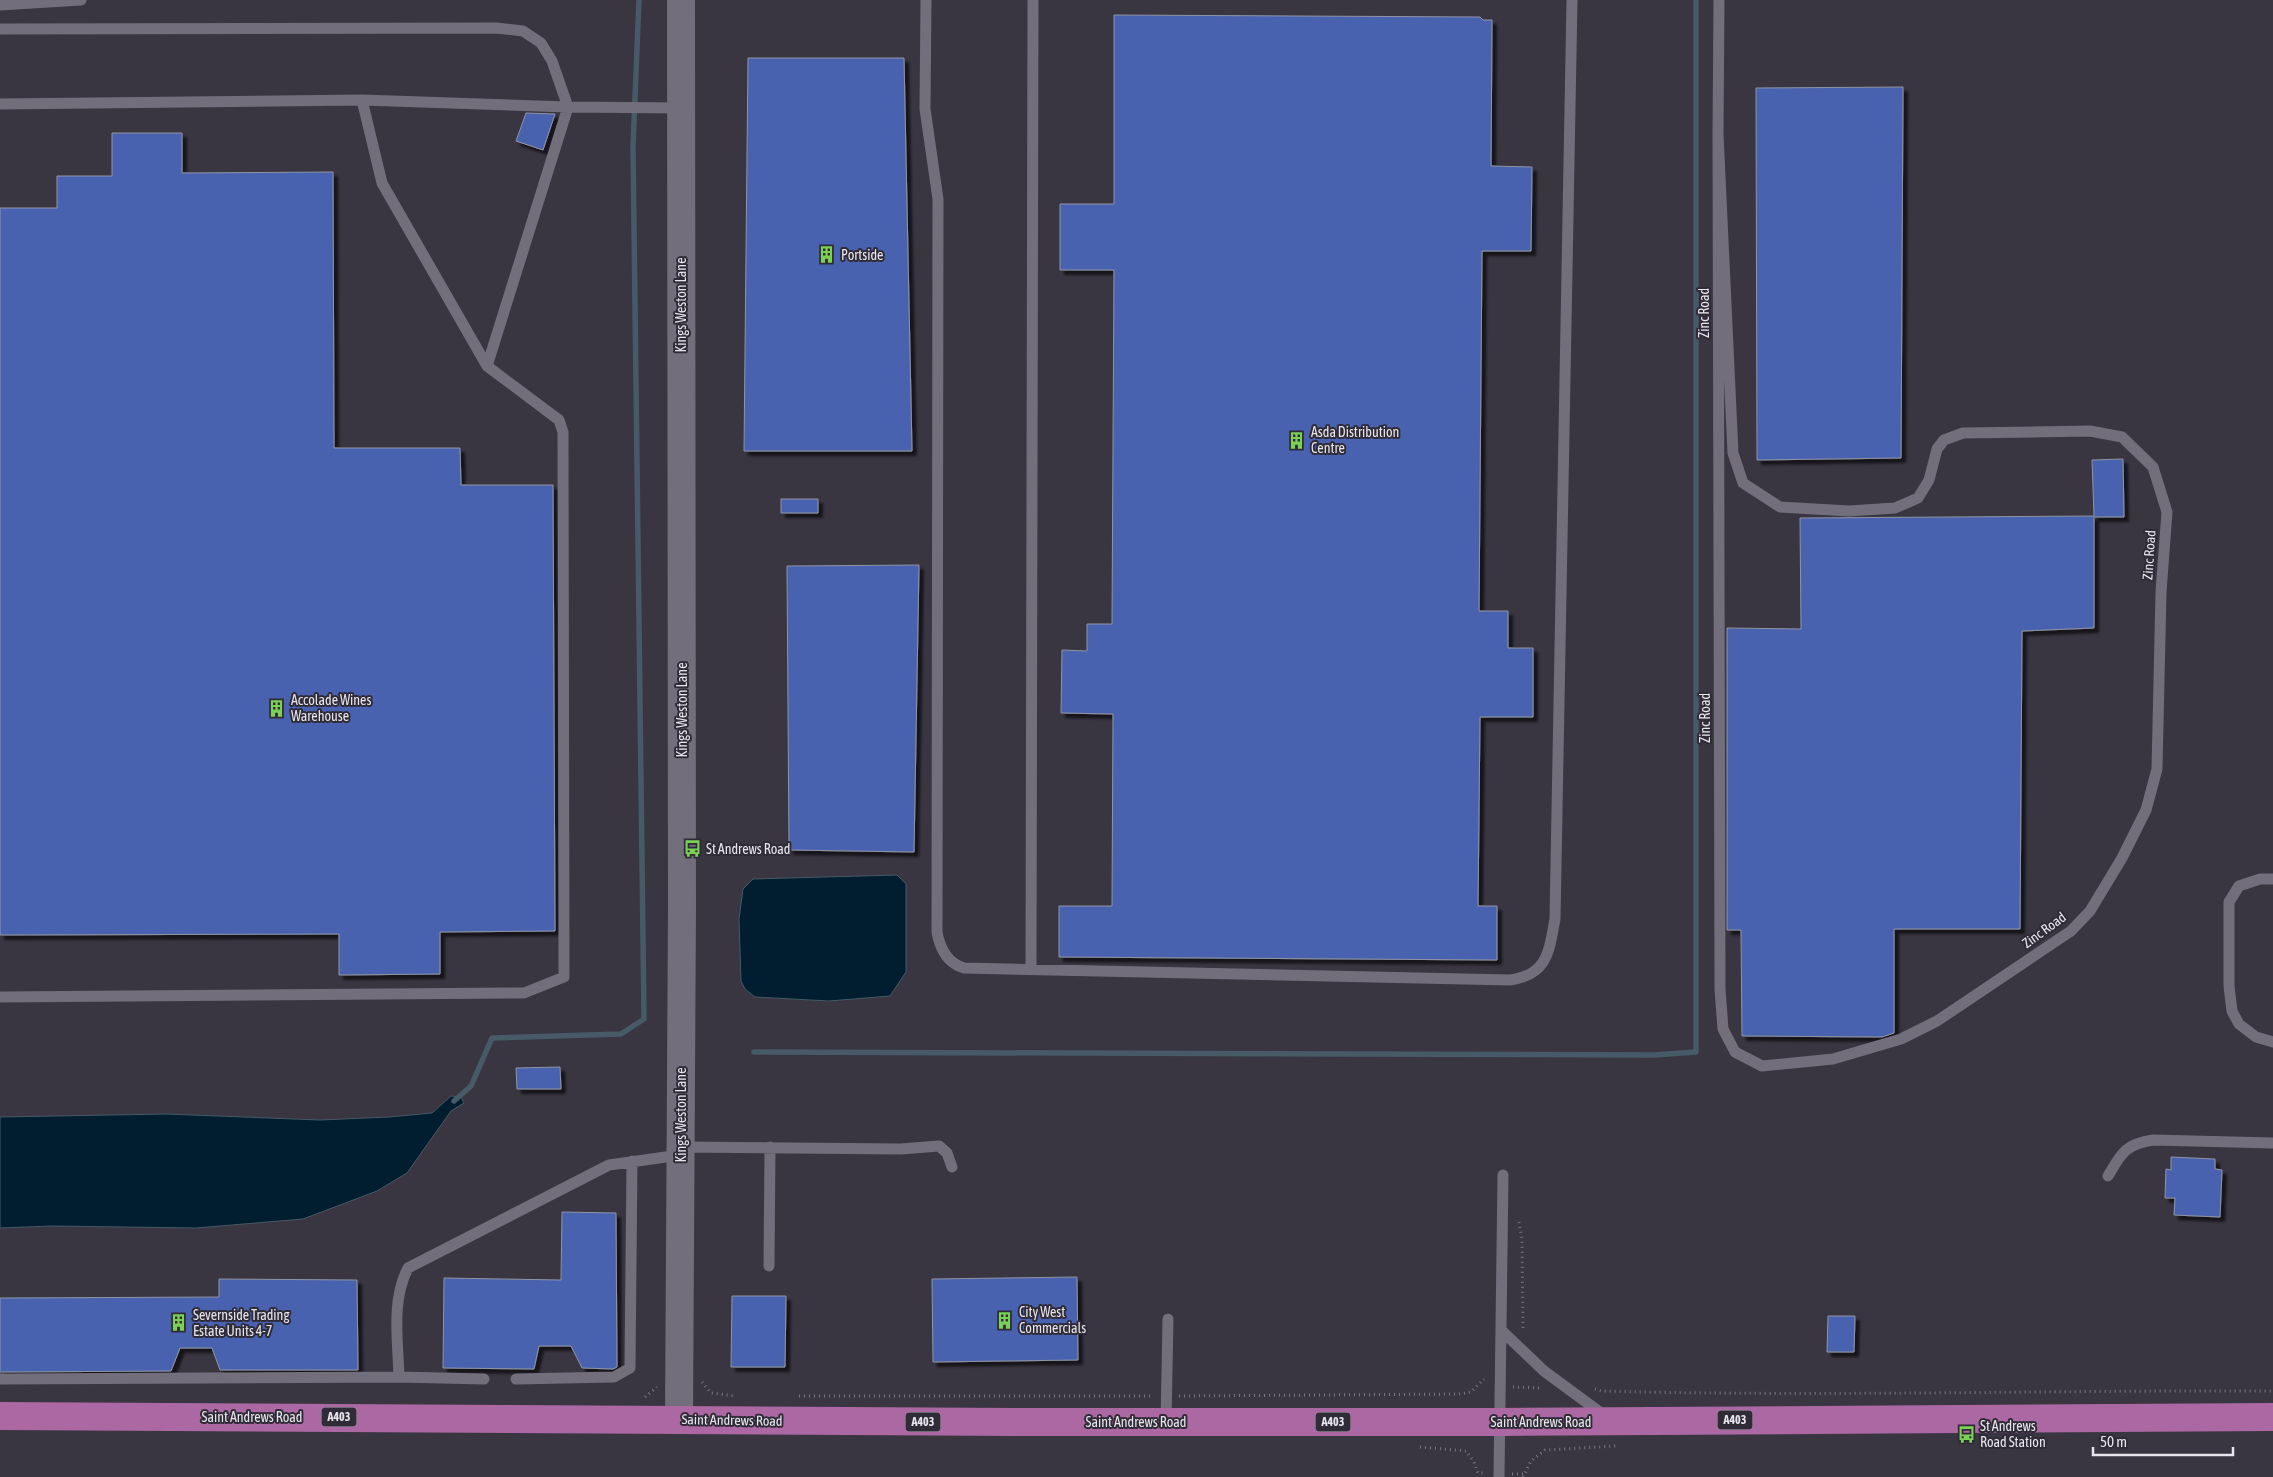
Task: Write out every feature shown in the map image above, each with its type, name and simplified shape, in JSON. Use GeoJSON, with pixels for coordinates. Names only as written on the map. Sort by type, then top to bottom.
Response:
{"type":"FeatureCollection","features":[{"type":"Feature","properties":{"kind":"highway","name":"Saint Andrews Road"},"geometry":{"type":"LineString","coordinates":[[0,1416],[679,1419],[1167,1409],[1500,1422],[2273,1417]]}},
{"type":"Feature","properties":{"kind":"street","name":"Kings Weston Lane"},"geometry":{"type":"LineString","coordinates":[[679,1419],[681,0]]}},
{"type":"Feature","properties":{"kind":"lane"},"geometry":{"type":"LineString","coordinates":[[0,5],[81,0]]}},
{"type":"Feature","properties":{"kind":"lane"},"geometry":{"type":"LineString","coordinates":[[926,0],[925,109],[938,199],[937,932],[942,951],[956,965],[964,968],[1510,980],[1525,978],[1534,973],[1542,963],[1548,952],[1555,919],[1572,0]]}},
{"type":"Feature","properties":{"kind":"lane"},"geometry":{"type":"LineString","coordinates":[[1032,969],[1033,0]]}},
{"type":"Feature","properties":{"kind":"lane","name":"Zinc Road"},"geometry":{"type":"LineString","coordinates":[[1718,134],[1733,452],[1742,483],[1780,508],[1849,511],[1895,508],[1918,498],[1929,480],[1937,449],[1944,440],[1963,433],[2090,431],[2122,437],[2152,467],[2167,512],[2161,592],[2157,769],[2146,810],[2122,858],[2090,911],[2071,931],[1930,1025],[1901,1039],[1832,1059],[1762,1066],[1735,1052],[1723,1029],[1720,969],[1718,134],[1719,0]]}},
{"type":"Feature","properties":{"kind":"lane"},"geometry":{"type":"LineString","coordinates":[[0,29],[496,28],[523,31],[541,43],[552,61],[568,107],[487,366]]}},
{"type":"Feature","properties":{"kind":"lane"},"geometry":{"type":"LineString","coordinates":[[0,104],[362,100],[568,107],[681,108]]}},
{"type":"Feature","properties":{"kind":"lane"},"geometry":{"type":"LineString","coordinates":[[0,997],[524,992],[564,977],[563,432],[558,420],[487,366],[382,183],[362,100]]}},
{"type":"Feature","properties":{"kind":"lane"},"geometry":{"type":"LineString","coordinates":[[2273,879],[2260,879],[2240,886],[2229,902],[2229,986],[2232,1011],[2239,1024],[2250,1033],[2256,1037],[2273,1042]]}},
{"type":"Feature","properties":{"kind":"lane"},"geometry":{"type":"LineString","coordinates":[[2108,1176],[2121,1155],[2136,1142],[2153,1140],[2273,1143]]}},
{"type":"Feature","properties":{"kind":"lane"},"geometry":{"type":"LineString","coordinates":[[399,1377],[397,1310],[400,1284],[408,1268],[609,1165],[680,1151],[770,1147],[901,1148],[939,1146],[947,1153],[952,1167]]}},
{"type":"Feature","properties":{"kind":"lane"},"geometry":{"type":"LineString","coordinates":[[769,1266],[770,1147]]}},
{"type":"Feature","properties":{"kind":"lane"},"geometry":{"type":"LineString","coordinates":[[516,1379],[614,1377],[630,1368],[632,1161]]}},
{"type":"Feature","properties":{"kind":"lane"},"geometry":{"type":"LineString","coordinates":[[1498,1477],[1503,1175]]}},
{"type":"Feature","properties":{"kind":"lane"},"geometry":{"type":"LineString","coordinates":[[1167,1409],[1168,1319]]}},
{"type":"Feature","properties":{"kind":"lane"},"geometry":{"type":"LineString","coordinates":[[1501,1330],[1521,1351],[1612,1421]]}},
{"type":"Feature","properties":{"kind":"lane"},"geometry":{"type":"LineString","coordinates":[[0,1379],[399,1377],[484,1379]]}},
{"type":"Feature","properties":{"kind":"path"},"geometry":{"type":"LineString","coordinates":[[1518,1220],[1522,1239],[1522,1325],[1524,1333]]}},
{"type":"Feature","properties":{"kind":"path"},"geometry":{"type":"LineString","coordinates":[[797,1396],[1167,1409],[1459,1394],[1471,1392],[1484,1382],[1486,1372]]}},
{"type":"Feature","properties":{"kind":"path"},"geometry":{"type":"LineString","coordinates":[[639,1397],[646,1397],[661,1383],[701,1381],[711,1393],[738,1396]]}},
{"type":"Feature","properties":{"kind":"path"},"geometry":{"type":"LineString","coordinates":[[1484,1382],[1500,1386],[1555,1388],[1559,1382]]}},
{"type":"Feature","properties":{"kind":"path"},"geometry":{"type":"LineString","coordinates":[[1590,1387],[1602,1391],[1749,1395],[2109,1390],[2273,1391]]}},
{"type":"Feature","properties":{"kind":"water"},"geometry":{"type":"Polygon","coordinates":[[[897,875],[906,884],[906,972],[890,996],[829,1001],[755,997],[745,989],[741,981],[739,919],[743,889],[753,879],[897,875]]]}},
{"type":"Feature","properties":{"kind":"water"},"geometry":{"type":"Polygon","coordinates":[[[451,1096],[461,1097],[464,1103],[451,1111],[407,1173],[377,1191],[303,1219],[196,1228],[52,1226],[0,1228],[0,1117],[166,1114],[320,1120],[389,1117],[432,1113],[451,1096]]]}},
{"type":"Feature","properties":{"kind":"building","name":"Asda Distribution Centre"},"geometry":{"type":"Polygon","coordinates":[[[1114,15],[1480,17],[1483,20],[1492,20],[1491,166],[1532,167],[1531,251],[1482,251],[1479,611],[1508,611],[1508,648],[1533,648],[1533,717],[1480,717],[1478,906],[1497,906],[1497,960],[1059,957],[1059,906],[1112,906],[1113,714],[1061,713],[1062,650],[1087,651],[1087,624],[1112,624],[1114,270],[1060,270],[1060,204],[1114,204],[1114,15]]]}},
{"type":"Feature","properties":{"kind":"building","name":"Portside"},"geometry":{"type":"Polygon","coordinates":[[[748,58],[904,58],[912,451],[744,451],[748,58]]]}},
{"type":"Feature","properties":{"kind":"building"},"geometry":{"type":"Polygon","coordinates":[[[1903,87],[1901,458],[1757,460],[1756,88],[1903,87]]]}},
{"type":"Feature","properties":{"kind":"building"},"geometry":{"type":"Polygon","coordinates":[[[526,113],[555,114],[543,150],[516,141],[526,113]]]}},
{"type":"Feature","properties":{"kind":"building","name":"Accolade Wines Warehouse"},"geometry":{"type":"Polygon","coordinates":[[[112,133],[182,133],[182,173],[333,172],[334,448],[460,448],[461,485],[553,485],[555,931],[440,932],[440,974],[339,975],[339,934],[0,935],[0,208],[57,208],[57,176],[112,176],[112,133]]]}},
{"type":"Feature","properties":{"kind":"building"},"geometry":{"type":"Polygon","coordinates":[[[2123,459],[2124,517],[2094,517],[2094,628],[2022,631],[2020,929],[1894,929],[1894,1033],[1882,1037],[1742,1036],[1741,930],[1727,930],[1727,628],[1801,629],[1800,518],[2094,516],[2092,460],[2123,459]]]}},
{"type":"Feature","properties":{"kind":"building"},"geometry":{"type":"Polygon","coordinates":[[[781,499],[818,499],[818,513],[781,513],[781,499]]]}},
{"type":"Feature","properties":{"kind":"building"},"geometry":{"type":"Polygon","coordinates":[[[919,565],[914,852],[789,850],[787,566],[919,565]]]}},
{"type":"Feature","properties":{"kind":"building"},"geometry":{"type":"Polygon","coordinates":[[[560,1067],[561,1089],[517,1089],[516,1068],[560,1067]]]}},
{"type":"Feature","properties":{"kind":"building"},"geometry":{"type":"Polygon","coordinates":[[[2171,1157],[2215,1159],[2215,1169],[2222,1170],[2220,1217],[2174,1215],[2175,1198],[2165,1198],[2166,1169],[2171,1170],[2171,1157]]]}},
{"type":"Feature","properties":{"kind":"building"},"geometry":{"type":"Polygon","coordinates":[[[562,1212],[616,1213],[617,1367],[613,1369],[582,1368],[571,1346],[539,1346],[534,1369],[443,1368],[444,1278],[561,1280],[562,1212]]]}},
{"type":"Feature","properties":{"kind":"building","name":"City West Commercials"},"geometry":{"type":"Polygon","coordinates":[[[1077,1277],[1078,1360],[933,1362],[932,1279],[1077,1277]]]}},
{"type":"Feature","properties":{"kind":"building","name":"Severnside Trading Estate Units 4-7"},"geometry":{"type":"Polygon","coordinates":[[[219,1279],[357,1280],[358,1370],[220,1370],[212,1348],[180,1348],[171,1371],[0,1372],[0,1298],[219,1297],[219,1279]]]}},
{"type":"Feature","properties":{"kind":"building"},"geometry":{"type":"Polygon","coordinates":[[[732,1296],[786,1296],[785,1367],[731,1367],[732,1296]]]}},
{"type":"Feature","properties":{"kind":"building"},"geometry":{"type":"Polygon","coordinates":[[[1828,1316],[1855,1316],[1854,1352],[1827,1352],[1828,1316]]]}},
{"type":"Feature","properties":{"kind":"waterway"},"geometry":{"type":"LineString","coordinates":[[454,1101],[471,1086],[492,1038],[621,1034],[644,1019],[633,146],[639,0]]}},
{"type":"Feature","properties":{"kind":"waterway"},"geometry":{"type":"LineString","coordinates":[[754,1052],[1653,1055],[1696,1052],[1696,0]]}},
{"type":"Feature","properties":{"kind":"place","name":"Portside"},"geometry":{"type":"Point","coordinates":[827,255]}},
{"type":"Feature","properties":{"kind":"place","name":"Asda Distribution Centre"},"geometry":{"type":"Point","coordinates":[1297,440]}},
{"type":"Feature","properties":{"kind":"place","name":"Accolade Wines Warehouse"},"geometry":{"type":"Point","coordinates":[277,708]}},
{"type":"Feature","properties":{"kind":"place","name":"St Andrews Road"},"geometry":{"type":"Point","coordinates":[692,849]}},
{"type":"Feature","properties":{"kind":"place","name":"City West Commercials"},"geometry":{"type":"Point","coordinates":[1005,1320]}},
{"type":"Feature","properties":{"kind":"place","name":"Severnside Trading Estate Units 4-7"},"geometry":{"type":"Point","coordinates":[179,1323]}},
{"type":"Feature","properties":{"kind":"place","name":"St Andrews Road Station"},"geometry":{"type":"Point","coordinates":[1966,1434]}}]}
